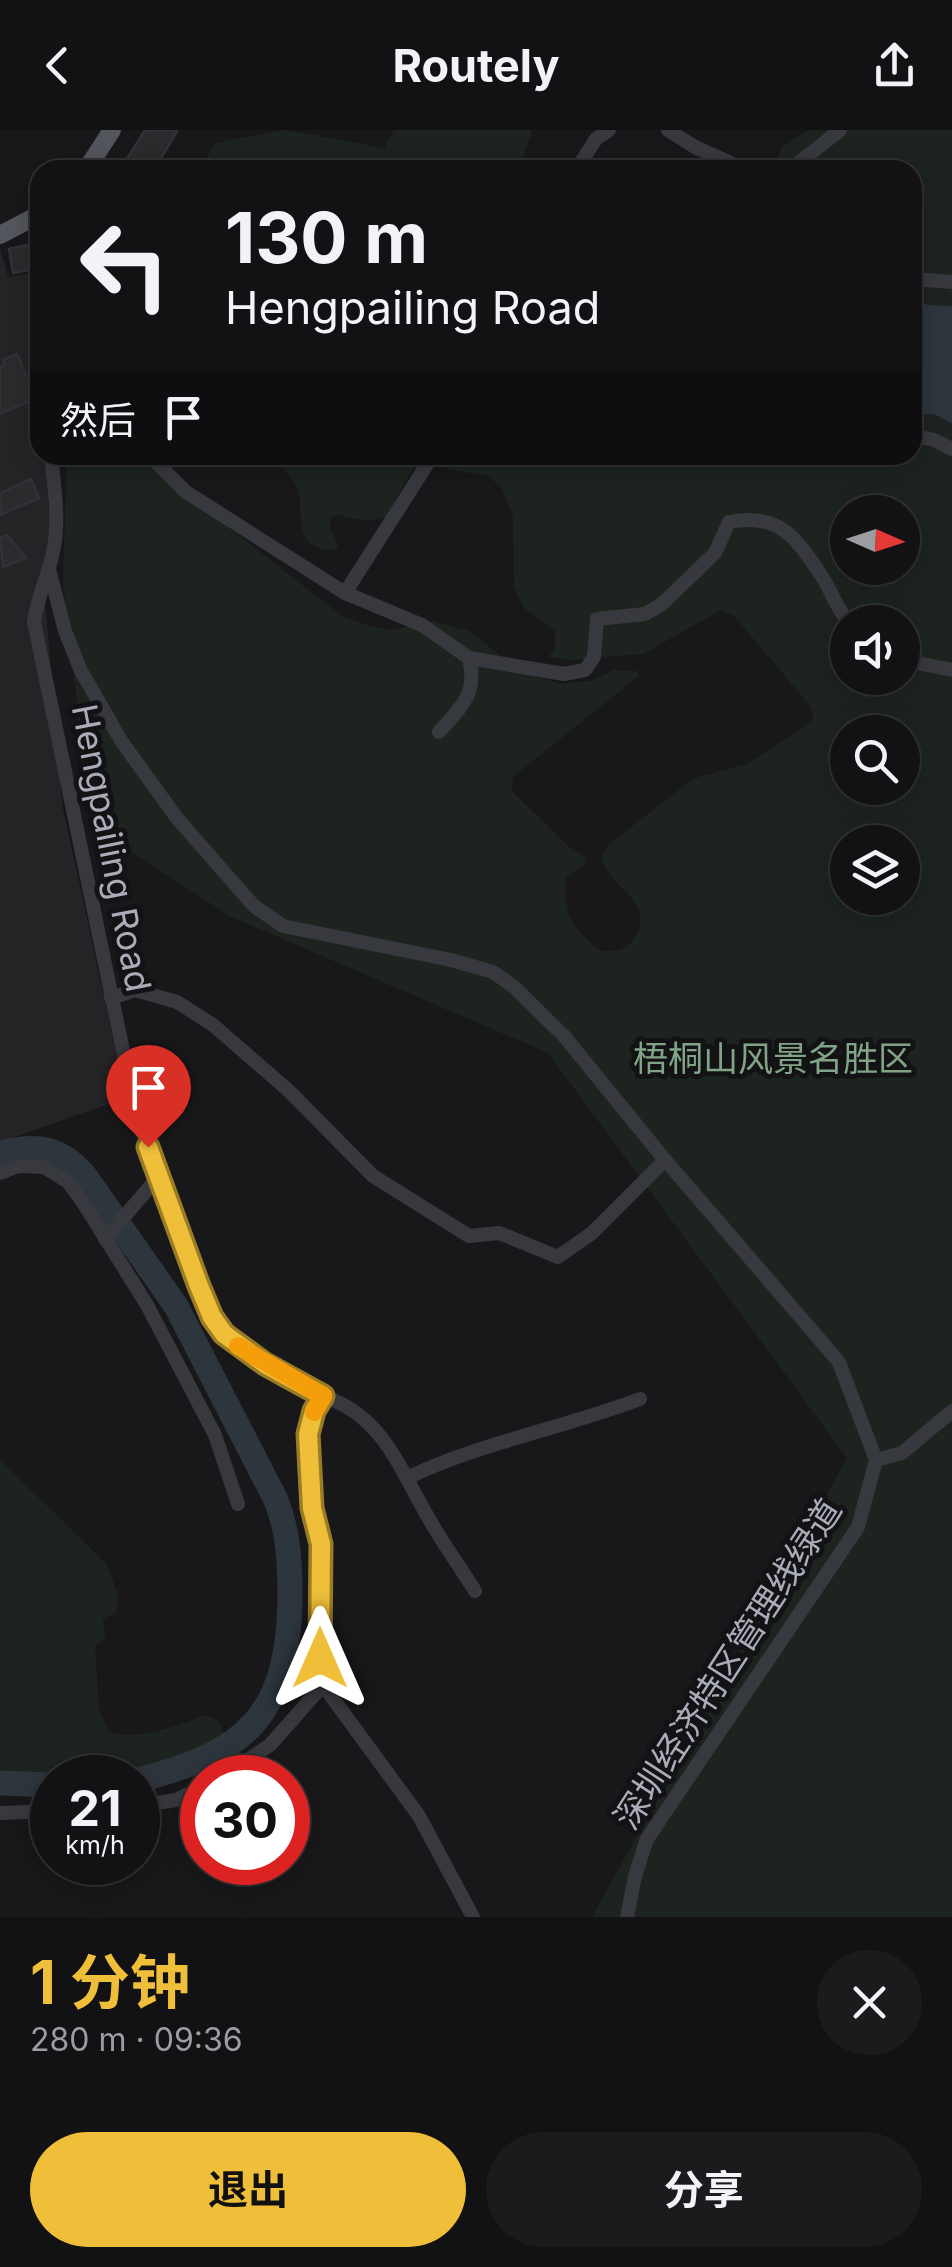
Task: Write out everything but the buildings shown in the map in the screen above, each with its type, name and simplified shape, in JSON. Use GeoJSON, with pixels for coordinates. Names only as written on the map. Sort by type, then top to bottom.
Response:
{"type":"FeatureCollection","features":[{"type":"Feature","properties":{"kind":"main road"},"geometry":{"type":"LineString","coordinates":[[92,160],[112,130]]}},
{"type":"Feature","properties":{"kind":"main road"},"geometry":{"type":"LineString","coordinates":[[0,235],[30,219]]}},
{"type":"Feature","properties":{"kind":"street"},"geometry":{"type":"LineString","coordinates":[[582,160],[596,139],[609,130]]}},
{"type":"Feature","properties":{"kind":"street"},"geometry":{"type":"LineString","coordinates":[[668,130],[724,160]]}},
{"type":"Feature","properties":{"kind":"street"},"geometry":{"type":"LineString","coordinates":[[802,160],[840,130]]}},
{"type":"Feature","properties":{"kind":"street"},"geometry":{"type":"LineString","coordinates":[[922,280],[952,282]]}},
{"type":"Feature","properties":{"kind":"street"},"geometry":{"type":"LineString","coordinates":[[922,437],[952,450]]}},
{"type":"Feature","properties":{"kind":"street","name":"Hengpailing Road"},"geometry":{"type":"LineString","coordinates":[[52,465],[56,537],[37,595],[34,622],[137,1118],[199,1286],[224,1334],[265,1364],[323,1396],[347,1404],[370,1424],[394,1452],[424,1512],[474,1591]]}},
{"type":"Feature","properties":{"kind":"street"},"geometry":{"type":"LineString","coordinates":[[159,465],[186,492],[345,593],[422,626],[469,658],[564,674],[585,670],[594,658],[597,619],[645,614],[662,604],[715,553],[728,522],[742,519],[773,521],[785,530],[822,576],[837,605]]}},
{"type":"Feature","properties":{"kind":"street"},"geometry":{"type":"LineString","coordinates":[[345,593],[427,465]]}},
{"type":"Feature","properties":{"kind":"street"},"geometry":{"type":"LineString","coordinates":[[48,569],[81,670],[122,742],[176,817],[254,906],[284,926],[494,972],[564,1036],[839,1362],[876,1460],[902,1453],[952,1410]]}},
{"type":"Feature","properties":{"kind":"street"},"geometry":{"type":"LineString","coordinates":[[439,732],[471,691],[474,677],[469,658]]}},
{"type":"Feature","properties":{"kind":"street"},"geometry":{"type":"LineString","coordinates":[[920,664],[952,670]]}},
{"type":"Feature","properties":{"kind":"street"},"geometry":{"type":"LineString","coordinates":[[111,998],[135,990],[177,1002],[213,1025],[288,1090],[374,1176],[469,1236],[499,1234],[558,1257],[592,1233],[665,1160]]}},
{"type":"Feature","properties":{"kind":"street"},"geometry":{"type":"LineString","coordinates":[[0,1173],[32,1166],[57,1173],[68,1182],[147,1305],[215,1435],[238,1504]]}},
{"type":"Feature","properties":{"kind":"street"},"geometry":{"type":"LineString","coordinates":[[105,1239],[158,1176]]}},
{"type":"Feature","properties":{"kind":"street"},"geometry":{"type":"LineString","coordinates":[[323,1396],[308,1434],[312,1508],[321,1544],[322,1685],[419,1816],[473,1917]]}},
{"type":"Feature","properties":{"kind":"street"},"geometry":{"type":"LineString","coordinates":[[408,1478],[441,1462],[582,1421],[640,1399]]}},
{"type":"Feature","properties":{"kind":"street","name":"深圳经济特区管理线绿道"},"geometry":{"type":"LineString","coordinates":[[627,1917],[634,1876],[647,1839],[858,1527],[876,1460]]}},
{"type":"Feature","properties":{"kind":"street"},"geometry":{"type":"LineString","coordinates":[[256,1755],[270,1746],[322,1685]]}},
{"type":"Feature","properties":{"kind":"street"},"geometry":{"type":"LineString","coordinates":[[0,1812],[30,1811]]}},
{"type":"Feature","properties":{"kind":"shaded area"},"geometry":{"type":"Polygon","coordinates":[[[0,248],[8,277],[30,274],[30,465],[46,465],[50,533],[43,573],[62,804],[126,1098],[0,1142],[0,248]]]}},
{"type":"Feature","properties":{"kind":"shaded area"},"geometry":{"type":"Polygon","coordinates":[[[922,303],[952,306],[952,424],[934,414],[922,415],[922,303]]]}},
{"type":"Feature","properties":{"kind":"green space"},"geometry":{"type":"Polygon","coordinates":[[[285,130],[384,148],[394,130],[532,130],[522,160],[206,160],[215,143],[285,130]]]}},
{"type":"Feature","properties":{"kind":"green space"},"geometry":{"type":"Polygon","coordinates":[[[809,130],[952,130],[952,306],[922,303],[922,160],[776,160],[783,146],[809,130]]]}},
{"type":"Feature","properties":{"kind":"green space","name":"梧桐山风景名胜区"},"geometry":{"type":"Polygon","coordinates":[[[934,414],[952,424],[952,1917],[592,1917],[847,1458],[548,1053],[231,917],[91,825],[63,583],[67,465],[148,465],[193,505],[214,516],[342,616],[390,630],[433,621],[472,632],[518,671],[561,684],[593,680],[614,670],[636,671],[640,675],[513,777],[512,791],[568,846],[584,856],[586,863],[566,878],[568,912],[576,928],[601,951],[625,947],[632,941],[640,914],[605,868],[601,857],[608,845],[694,778],[747,764],[806,726],[813,720],[811,707],[734,616],[720,611],[643,654],[571,660],[549,657],[555,647],[555,631],[523,607],[514,587],[513,517],[502,488],[488,476],[442,465],[922,465],[922,415],[934,414]]]}},
{"type":"Feature","properties":{"kind":"green space"},"geometry":{"type":"Polygon","coordinates":[[[415,465],[386,517],[362,520],[338,514],[330,518],[336,550],[312,545],[306,539],[297,487],[282,468],[415,465]]]}},
{"type":"Feature","properties":{"kind":"green space"},"geometry":{"type":"Polygon","coordinates":[[[0,1460],[107,1564],[118,1595],[117,1612],[103,1619],[105,1639],[95,1646],[99,1709],[108,1731],[143,1734],[205,1715],[219,1721],[224,1736],[207,1753],[180,1755],[180,1766],[160,1770],[160,1755],[30,1755],[30,1777],[0,1775],[0,1460]]]}},
{"type":"Feature","properties":{"kind":"waterway"},"geometry":{"type":"LineString","coordinates":[[0,1153],[46,1150],[66,1158],[85,1176],[176,1306],[276,1500],[284,1524],[290,1573],[287,1639],[281,1672],[270,1700],[254,1723],[233,1741],[207,1757],[160,1774]]}},
{"type":"Feature","properties":{"kind":"waterway"},"geometry":{"type":"LineString","coordinates":[[0,1783],[30,1784]]}},
{"type":"Feature","properties":{"kind":"slow traffic"},"geometry":{"type":"LineString","coordinates":[[238,1346],[323,1396],[314,1412]]}},
{"type":"Feature","properties":{"kind":"route"},"geometry":{"type":"LineString","coordinates":[[148,1147],[212,1317],[237,1346],[323,1396],[308,1434],[312,1508],[321,1544],[320,1658]]}}]}
